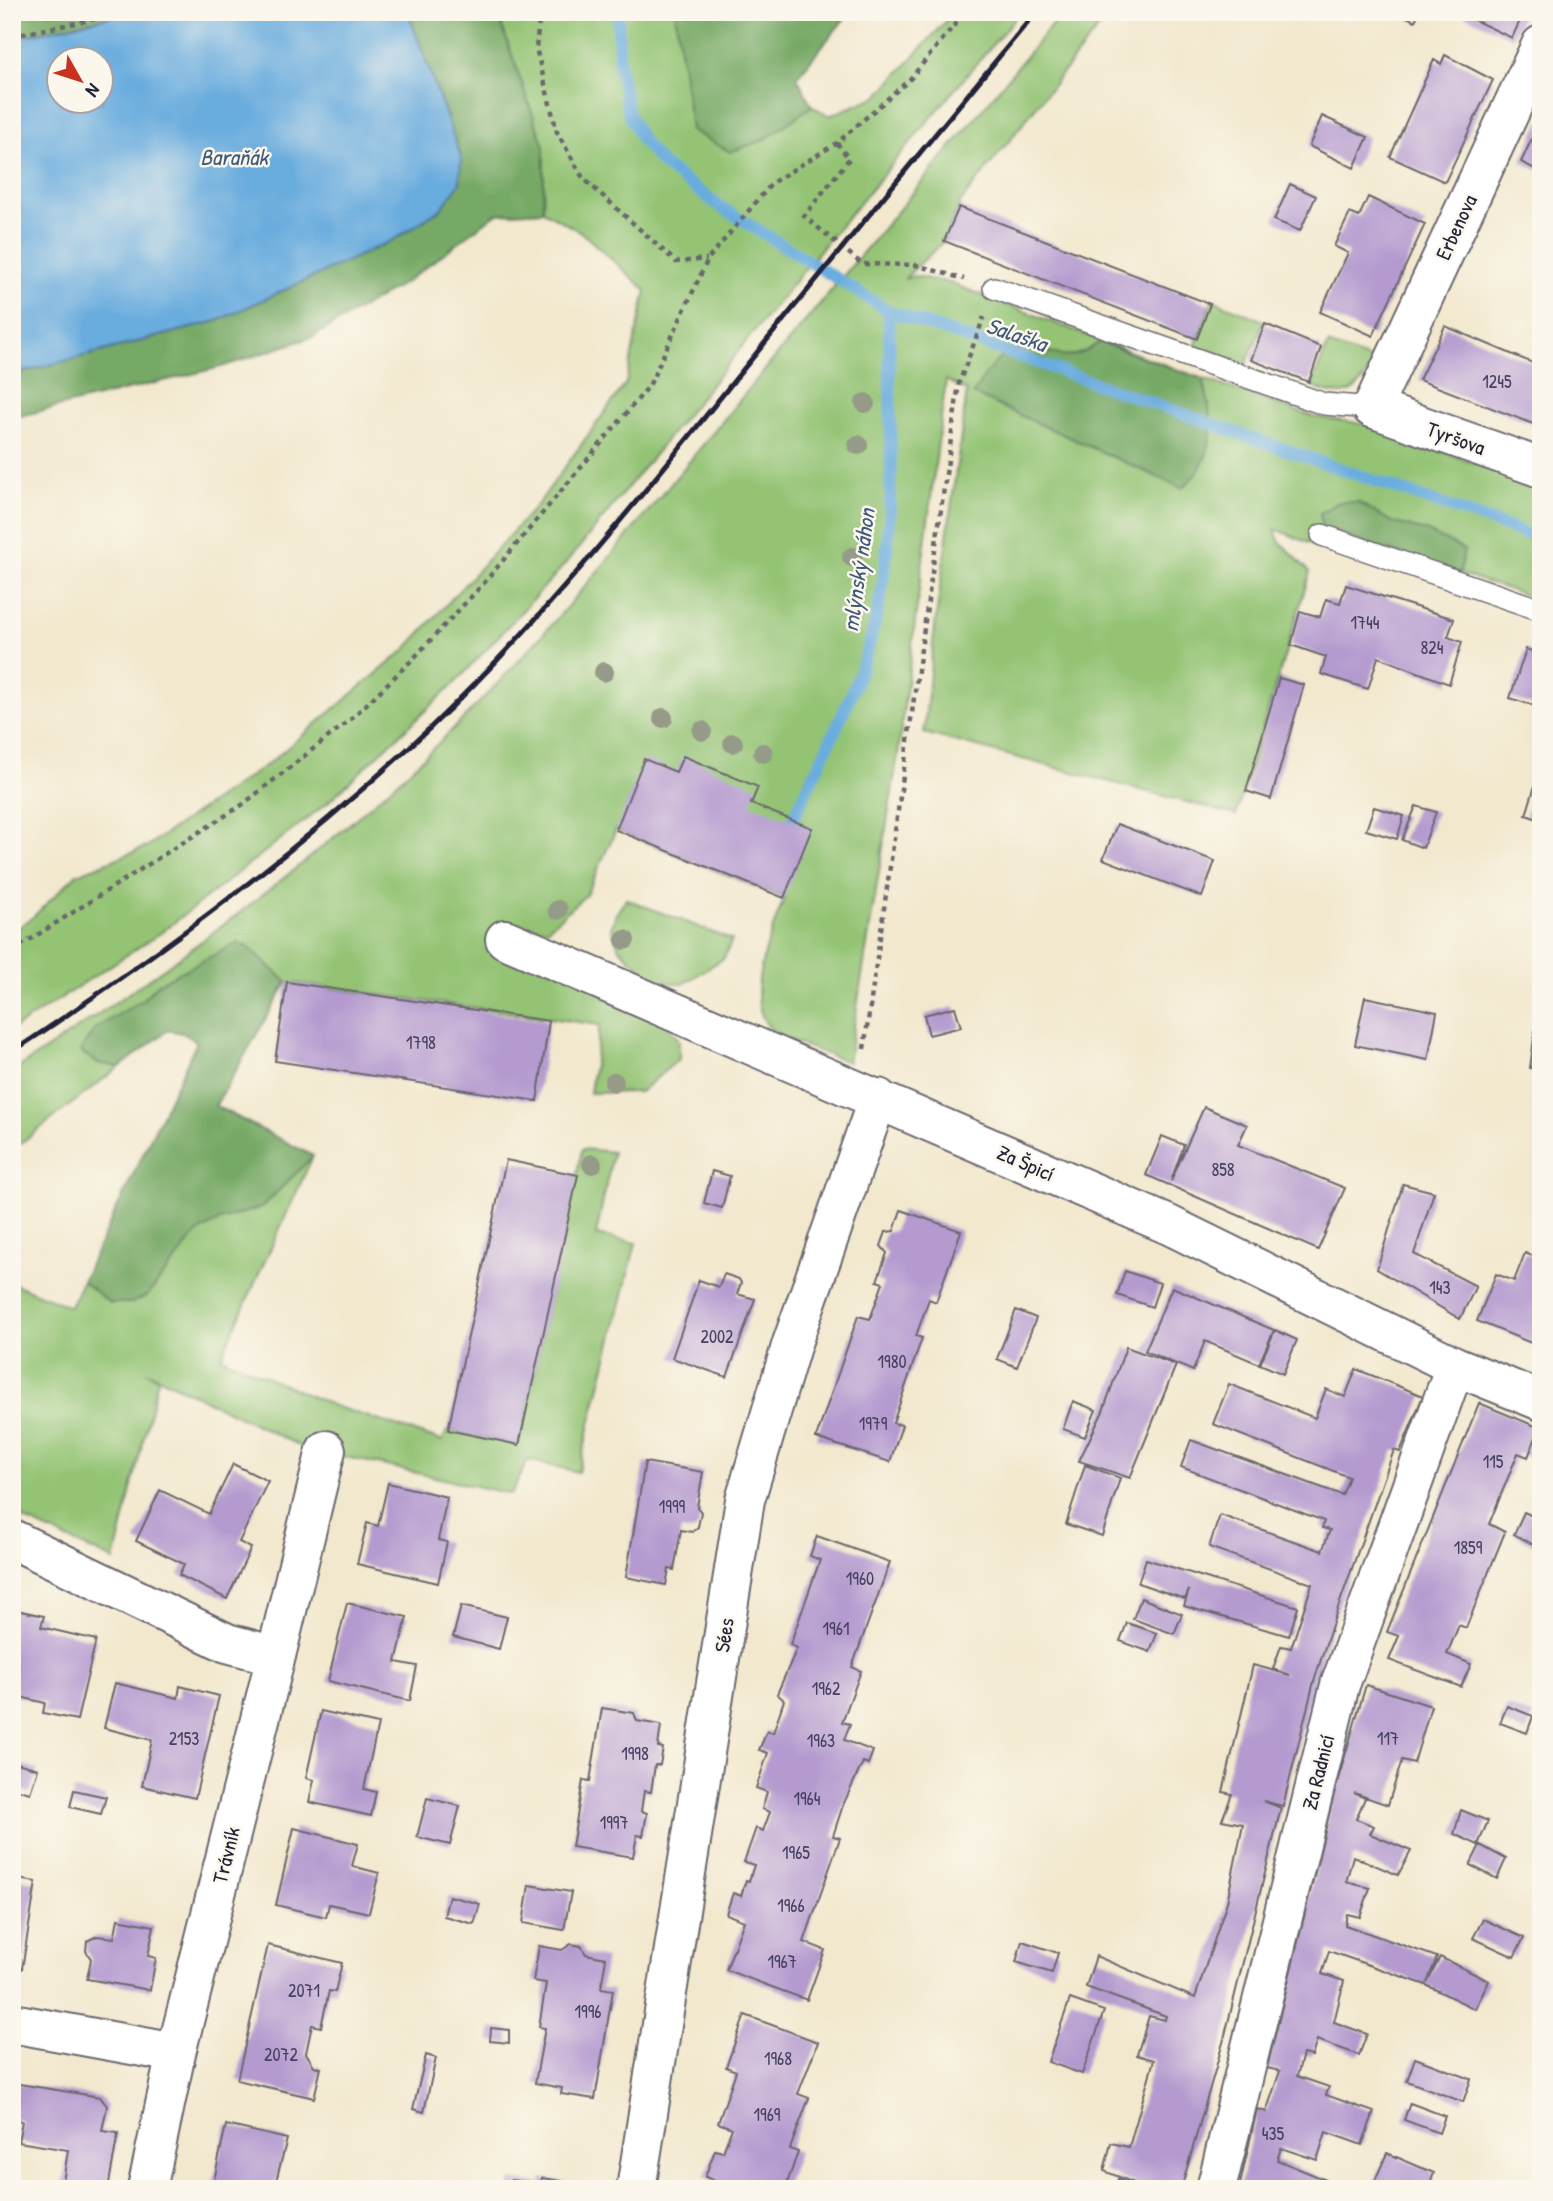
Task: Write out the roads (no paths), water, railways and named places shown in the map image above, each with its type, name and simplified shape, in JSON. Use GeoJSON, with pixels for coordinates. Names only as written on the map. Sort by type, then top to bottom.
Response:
{"type":"FeatureCollection","features":[{"type":"Feature","properties":{"kind":"street","name":"Erbenova"},"geometry":{"type":"LineString","coordinates":[[1372,408],[1541,45]]}},
{"type":"Feature","properties":{"kind":"street","name":"Tyršova"},"geometry":{"type":"LineString","coordinates":[[1372,408],[1541,468]]}},
{"type":"Feature","properties":{"kind":"street","name":"Za Špicí"},"geometry":{"type":"LineString","coordinates":[[505,939],[1169,1225],[1455,1366],[1541,1401]]}},
{"type":"Feature","properties":{"kind":"street","name":"Sées"},"geometry":{"type":"LineString","coordinates":[[636,2189],[744,1500],[788,1356],[878,1098]]}},
{"type":"Feature","properties":{"kind":"street","name":"Za Radnicí"},"geometry":{"type":"LineString","coordinates":[[1216,2189],[1339,1685],[1455,1366]]}},
{"type":"Feature","properties":{"kind":"street","name":"Trávník"},"geometry":{"type":"LineString","coordinates":[[147,2189],[176,2053],[326,1450]]}},
{"type":"Feature","properties":{"kind":"street"},"geometry":{"type":"LineString","coordinates":[[12,1539],[227,1643],[276,1657]]}},
{"type":"Feature","properties":{"kind":"street"},"geometry":{"type":"LineString","coordinates":[[12,2023],[176,2053]]}},
{"type":"Feature","properties":{"kind":"lane"},"geometry":{"type":"LineString","coordinates":[[994,288],[1324,404],[1372,408]]}},
{"type":"Feature","properties":{"kind":"lane"},"geometry":{"type":"LineString","coordinates":[[1322,535],[1541,610]]}},
{"type":"Feature","properties":{"kind":"water","name":"Baraňák"},"geometry":{"type":"Polygon","coordinates":[[[130,12],[408,12],[461,157],[460,183],[441,209],[393,240],[217,321],[12,375],[12,39],[130,12]]]}},
{"type":"Feature","properties":{"kind":"waterway","name":"Salaška"},"geometry":{"type":"LineString","coordinates":[[618,12],[619,65],[628,112],[641,139],[662,164],[721,207],[889,311],[1541,539]]}},
{"type":"Feature","properties":{"kind":"waterway","name":"mlýnský náhon"},"geometry":{"type":"LineString","coordinates":[[793,819],[850,696],[877,614],[889,529],[891,485],[889,311]]}},
{"type":"Feature","properties":{"kind":"railway"},"geometry":{"type":"LineString","coordinates":[[12,1052],[122,977],[281,858],[382,772],[473,685],[514,643],[630,509],[1036,12]]}}]}
